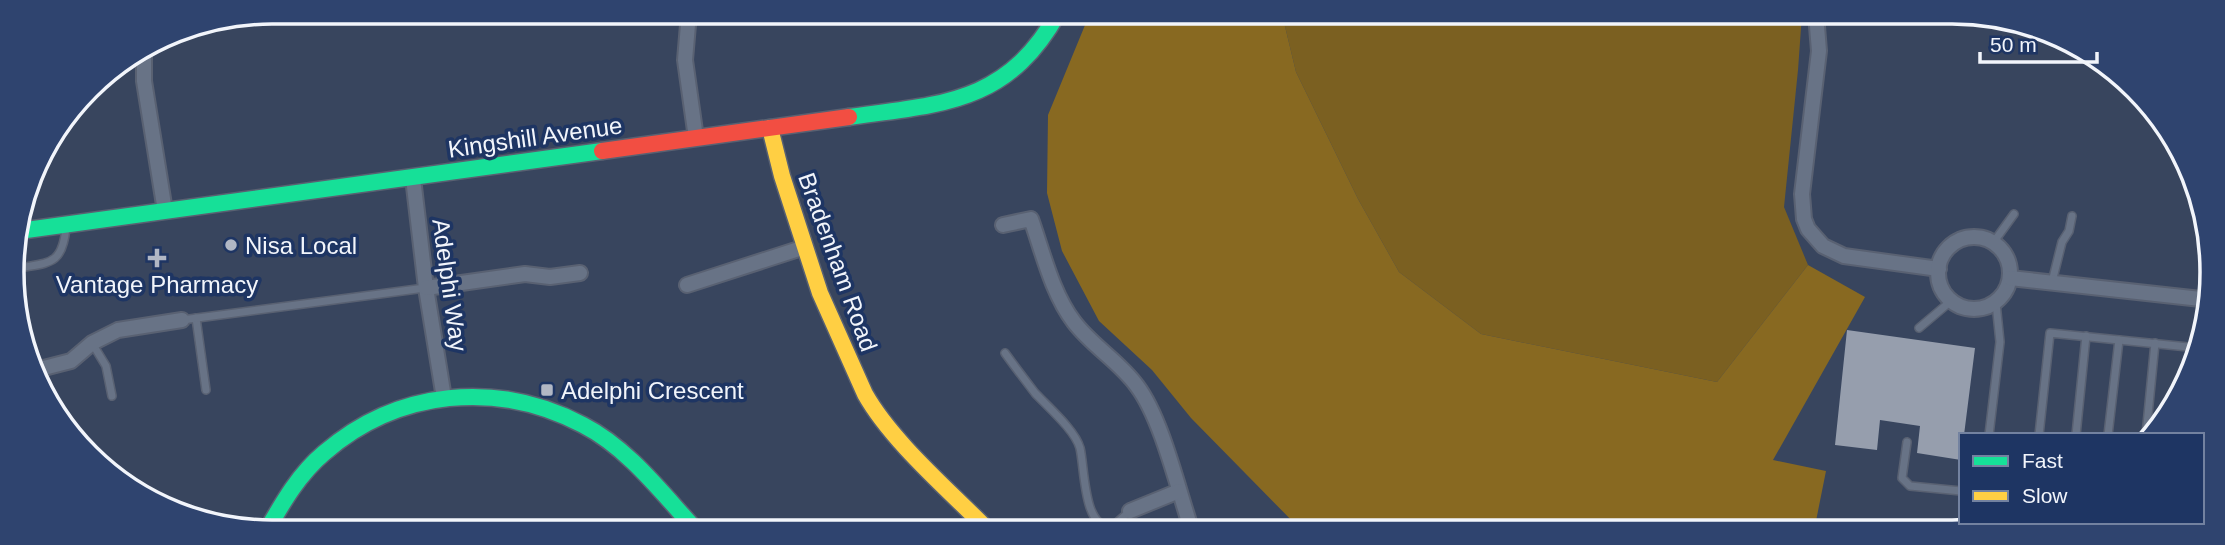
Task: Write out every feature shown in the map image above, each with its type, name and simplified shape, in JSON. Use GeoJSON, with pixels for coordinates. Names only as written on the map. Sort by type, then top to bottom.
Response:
{"type":"FeatureCollection","features":[{"type":"Feature","properties":{"kind":"street"},"geometry":{"type":"LineString","coordinates":[[688,24],[685,60],[696,138]]}},
{"type":"Feature","properties":{"kind":"street","name":"Kingshill Avenue"},"geometry":{"type":"LineString","coordinates":[[28,230],[940,104],[978,93],[1004,78],[1039,46],[1052,24]]}},
{"type":"Feature","properties":{"kind":"street"},"geometry":{"type":"LineString","coordinates":[[1817,24],[1819,51],[1802,194],[1804,219],[1808,229],[1823,246],[1844,256],[1938,269]]}},
{"type":"Feature","properties":{"kind":"street"},"geometry":{"type":"LineString","coordinates":[[144,60],[144,81],[165,211]]}},
{"type":"Feature","properties":{"kind":"street","name":"Bradenham Road"},"geometry":{"type":"LineString","coordinates":[[770,128],[820,293],[841,344],[874,410],[979,520]]}},
{"type":"Feature","properties":{"kind":"street","name":"Adelphi Way"},"geometry":{"type":"LineString","coordinates":[[413,178],[426,288],[444,398]]}},
{"type":"Feature","properties":{"kind":"street"},"geometry":{"type":"LineString","coordinates":[[1003,225],[1031,219],[1053,283],[1069,315],[1098,349],[1130,378],[1144,398],[1162,441],[1188,520]]}},
{"type":"Feature","properties":{"kind":"street"},"geometry":{"type":"LineString","coordinates":[[1980,238],[1993,243],[2005,254],[2010,278],[2006,292],[1996,303],[1968,309],[1951,301],[1941,287],[1938,269],[1943,255],[1959,241],[1980,238]]}},
{"type":"Feature","properties":{"kind":"street"},"geometry":{"type":"LineString","coordinates":[[687,285],[805,247]]}},
{"type":"Feature","properties":{"kind":"street"},"geometry":{"type":"LineString","coordinates":[[426,288],[525,274],[550,277],[580,273]]}},
{"type":"Feature","properties":{"kind":"street"},"geometry":{"type":"LineString","coordinates":[[2010,278],[2199,299]]}},
{"type":"Feature","properties":{"kind":"street"},"geometry":{"type":"LineString","coordinates":[[44,368],[64,364],[118,330],[189,319]]}},
{"type":"Feature","properties":{"kind":"street"},"geometry":{"type":"LineString","coordinates":[[273,520],[292,486],[313,463],[336,443],[386,412],[444,398],[480,396],[528,402],[568,417],[599,435],[631,463],[686,520]]}},
{"type":"Feature","properties":{"kind":"street"},"geometry":{"type":"LineString","coordinates":[[1130,511],[1179,491]]}},
{"type":"Feature","properties":{"kind":"lane"},"geometry":{"type":"LineString","coordinates":[[1993,243],[2014,214]]}},
{"type":"Feature","properties":{"kind":"lane"},"geometry":{"type":"LineString","coordinates":[[2052,283],[2062,242],[2069,231],[2072,216]]}},
{"type":"Feature","properties":{"kind":"lane"},"geometry":{"type":"LineString","coordinates":[[24,267],[58,257],[62,251],[66,224]]}},
{"type":"Feature","properties":{"kind":"lane"},"geometry":{"type":"LineString","coordinates":[[206,390],[189,319],[426,288]]}},
{"type":"Feature","properties":{"kind":"lane"},"geometry":{"type":"LineString","coordinates":[[1919,328],[1951,301]]}},
{"type":"Feature","properties":{"kind":"lane"},"geometry":{"type":"LineString","coordinates":[[1989,433],[2000,342],[1996,303]]}},
{"type":"Feature","properties":{"kind":"lane"},"geometry":{"type":"LineString","coordinates":[[2039,433],[2050,333],[2189,347]]}},
{"type":"Feature","properties":{"kind":"lane"},"geometry":{"type":"LineString","coordinates":[[2076,433],[2086,336]]}},
{"type":"Feature","properties":{"kind":"lane"},"geometry":{"type":"LineString","coordinates":[[2108,433],[2119,340]]}},
{"type":"Feature","properties":{"kind":"lane"},"geometry":{"type":"LineString","coordinates":[[92,344],[106,366],[112,396]]}},
{"type":"Feature","properties":{"kind":"lane"},"geometry":{"type":"LineString","coordinates":[[2147,426],[2155,344]]}},
{"type":"Feature","properties":{"kind":"lane"},"geometry":{"type":"LineString","coordinates":[[1005,353],[1077,440],[1087,496],[1095,520]]}},
{"type":"Feature","properties":{"kind":"lane"},"geometry":{"type":"LineString","coordinates":[[1907,442],[1902,478],[1910,486],[1959,491]]}},
{"type":"Feature","properties":{"kind":"lane"},"geometry":{"type":"LineString","coordinates":[[1120,520],[1130,511]]}},
{"type":"Feature","properties":{"kind":"shaded area"},"geometry":{"type":"Polygon","coordinates":[[[1085,24],[1284,24],[1296,72],[1358,199],[1399,272],[1481,334],[1717,382],[1808,265],[1865,297],[1773,460],[1826,471],[1816,520],[1291,520],[1191,418],[1152,370],[1099,321],[1062,251],[1047,193],[1048,115],[1085,24]]]}},
{"type":"Feature","properties":{"kind":"shaded area"},"geometry":{"type":"Polygon","coordinates":[[[1284,24],[1801,24],[1784,207],[1808,265],[1717,382],[1481,334],[1399,272],[1358,199],[1296,72],[1284,24]]]}},
{"type":"Feature","properties":{"kind":"building"},"geometry":{"type":"Polygon","coordinates":[[[1847,330],[1975,348],[1964,433],[1959,433],[1959,460],[1917,453],[1920,426],[1880,420],[1877,450],[1835,445],[1847,330]]]}},
{"type":"Feature","properties":{"kind":"traffic: fast"},"geometry":{"type":"LineString","coordinates":[[849,117],[914,108],[969,94],[994,82],[1017,66],[1051,24]]}},
{"type":"Feature","properties":{"kind":"traffic: fast"},"geometry":{"type":"LineString","coordinates":[[28,230],[602,151]]}},
{"type":"Feature","properties":{"kind":"traffic: fast"},"geometry":{"type":"LineString","coordinates":[[273,520],[307,470],[324,453],[353,432],[384,415],[416,404],[449,398],[483,397],[517,401],[583,425],[630,459],[687,520]]}},
{"type":"Feature","properties":{"kind":"traffic: slow"},"geometry":{"type":"LineString","coordinates":[[770,128],[782,176],[820,293],[865,394],[876,412],[906,448],[978,520]]}},
{"type":"Feature","properties":{"kind":"traffic: jam"},"geometry":{"type":"LineString","coordinates":[[602,151],[849,117]]}},
{"type":"Feature","properties":{"kind":"place","name":"Nisa Local"},"geometry":{"type":"Point","coordinates":[231,245]}},
{"type":"Feature","properties":{"kind":"place","name":"Vantage Pharmacy"},"geometry":{"type":"Point","coordinates":[157,258]}},
{"type":"Feature","properties":{"kind":"place","name":"Adelphi Crescent"},"geometry":{"type":"Point","coordinates":[547,390]}}]}
